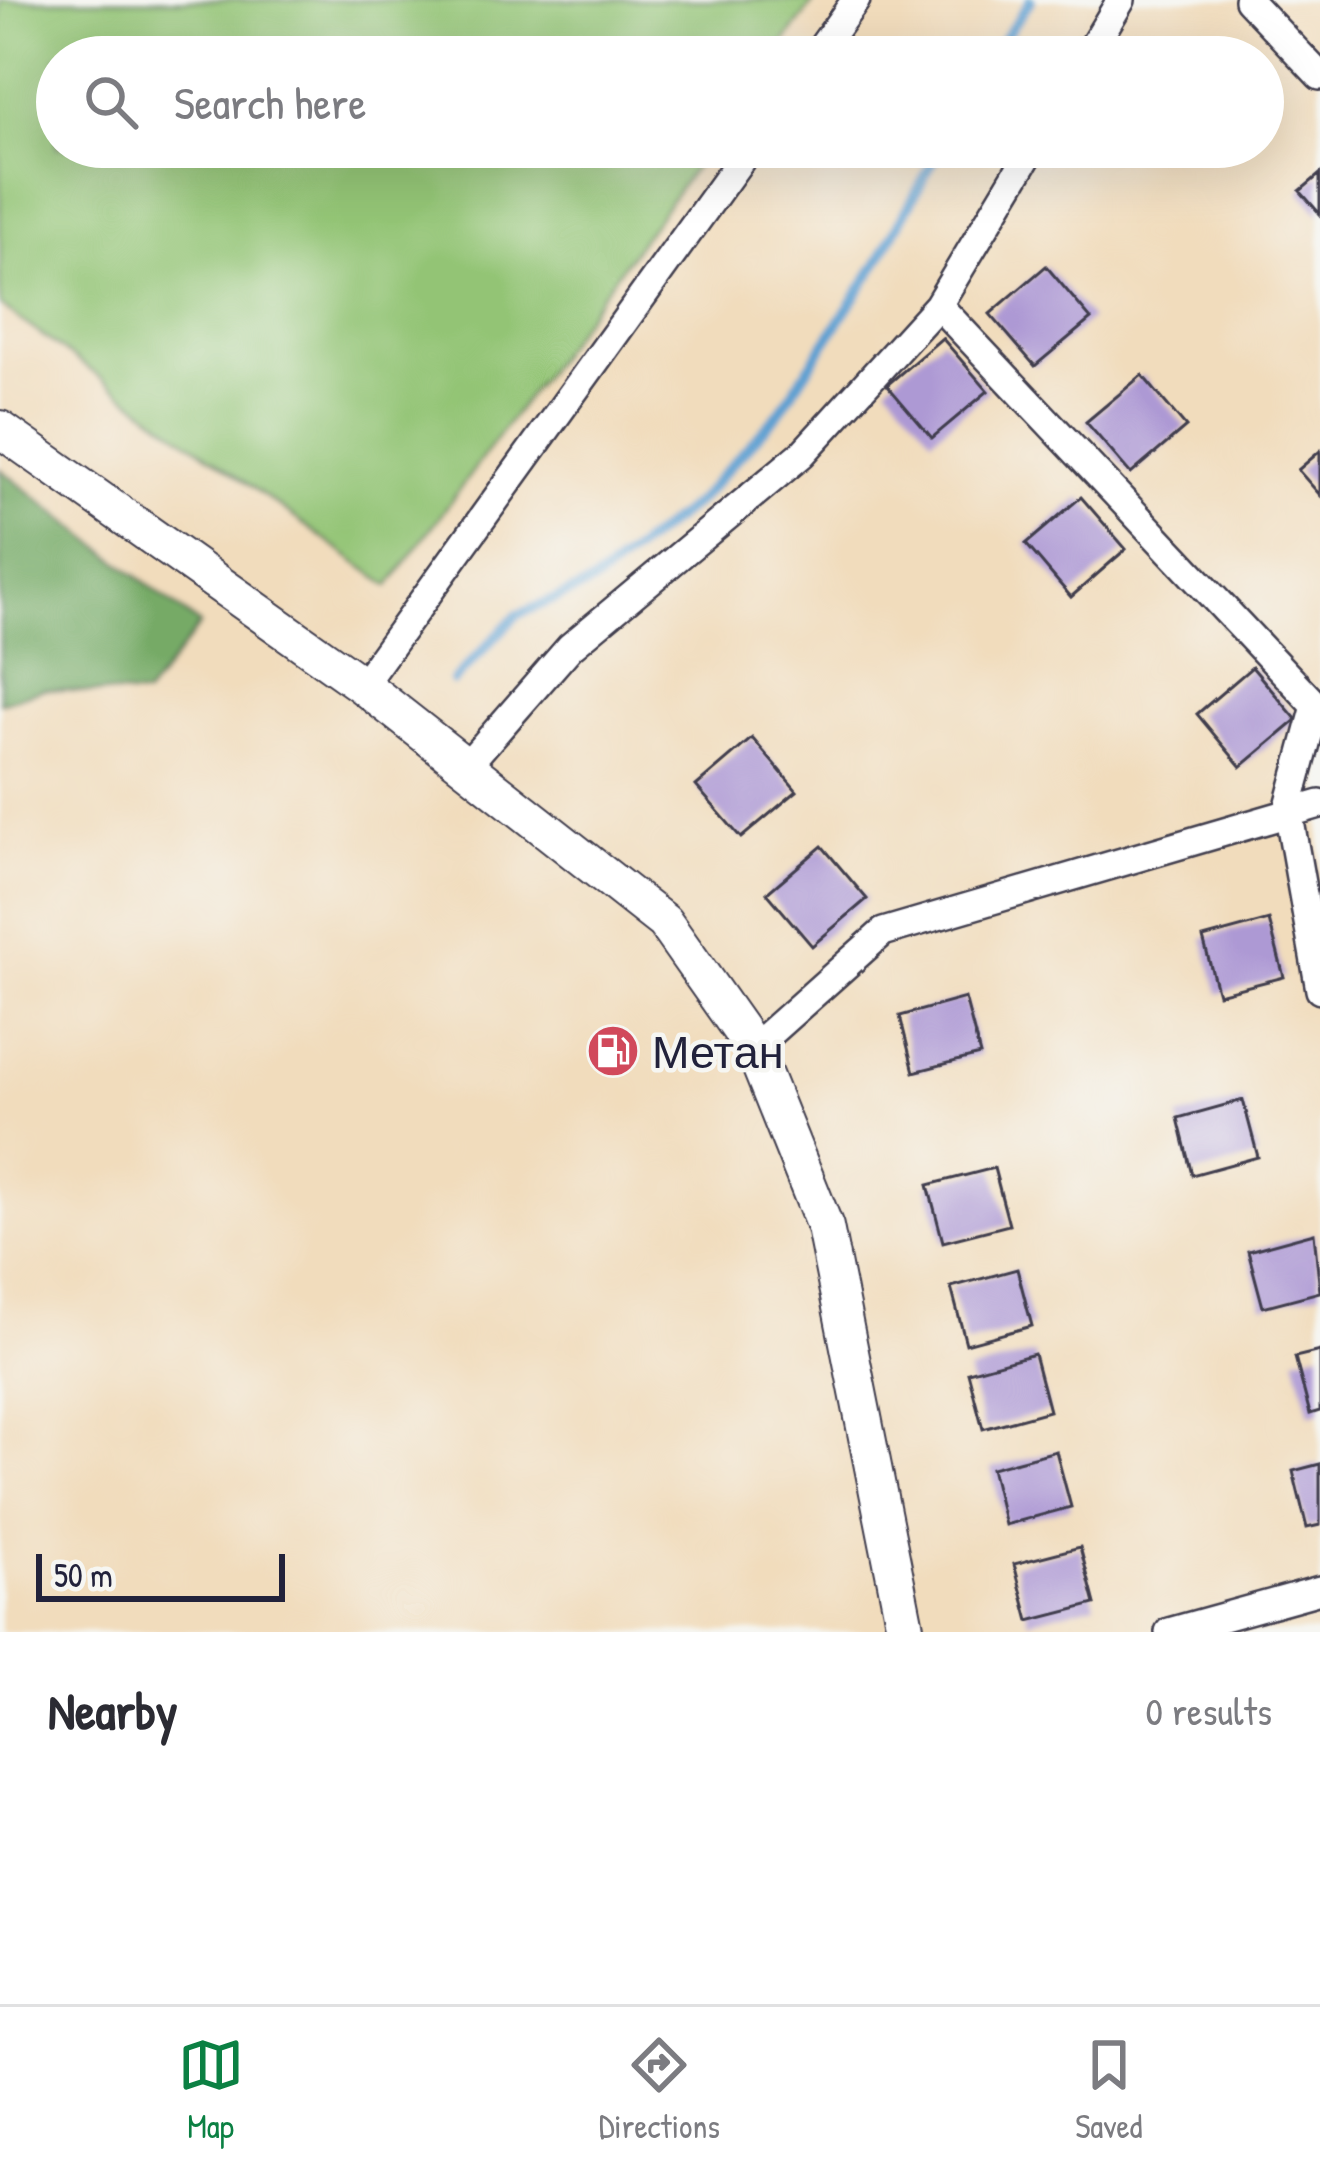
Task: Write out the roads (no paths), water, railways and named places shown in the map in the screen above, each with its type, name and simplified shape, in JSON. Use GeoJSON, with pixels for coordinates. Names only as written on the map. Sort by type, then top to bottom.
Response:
{"type":"FeatureCollection","features":[{"type":"Feature","properties":{"kind":"main road"},"geometry":{"type":"LineString","coordinates":[[0,429],[362,685],[664,922],[753,1048],[825,1227],[906,1632]]}},
{"type":"Feature","properties":{"kind":"street"},"geometry":{"type":"LineString","coordinates":[[830,36],[856,0]]}},
{"type":"Feature","properties":{"kind":"street"},"geometry":{"type":"LineString","coordinates":[[1100,36],[1121,0]]}},
{"type":"Feature","properties":{"kind":"street"},"geometry":{"type":"LineString","coordinates":[[1248,0],[1282,36]]}},
{"type":"Feature","properties":{"kind":"street"},"geometry":{"type":"LineString","coordinates":[[1284,38],[1320,76]]}},
{"type":"Feature","properties":{"kind":"street"},"geometry":{"type":"LineString","coordinates":[[362,685],[735,168]]}},
{"type":"Feature","properties":{"kind":"street"},"geometry":{"type":"LineString","coordinates":[[466,766],[570,647],[802,454],[938,305],[1020,168]]}},
{"type":"Feature","properties":{"kind":"street"},"geometry":{"type":"LineString","coordinates":[[938,305],[1316,706],[1288,810],[1320,990]]}},
{"type":"Feature","properties":{"kind":"street"},"geometry":{"type":"LineString","coordinates":[[753,1048],[883,932],[1320,804]]}},
{"type":"Feature","properties":{"kind":"street"},"geometry":{"type":"LineString","coordinates":[[1169,1632],[1320,1590]]}},
{"type":"Feature","properties":{"kind":"waterway"},"geometry":{"type":"LineString","coordinates":[[1006,36],[1031,0]]}},
{"type":"Feature","properties":{"kind":"waterway"},"geometry":{"type":"LineString","coordinates":[[453,681],[517,615],[593,583],[698,501],[778,414],[877,264],[930,168]]}},
{"type":"Feature","properties":{"kind":"place","name":"Метан"},"geometry":{"type":"Point","coordinates":[613,1051]}}]}
